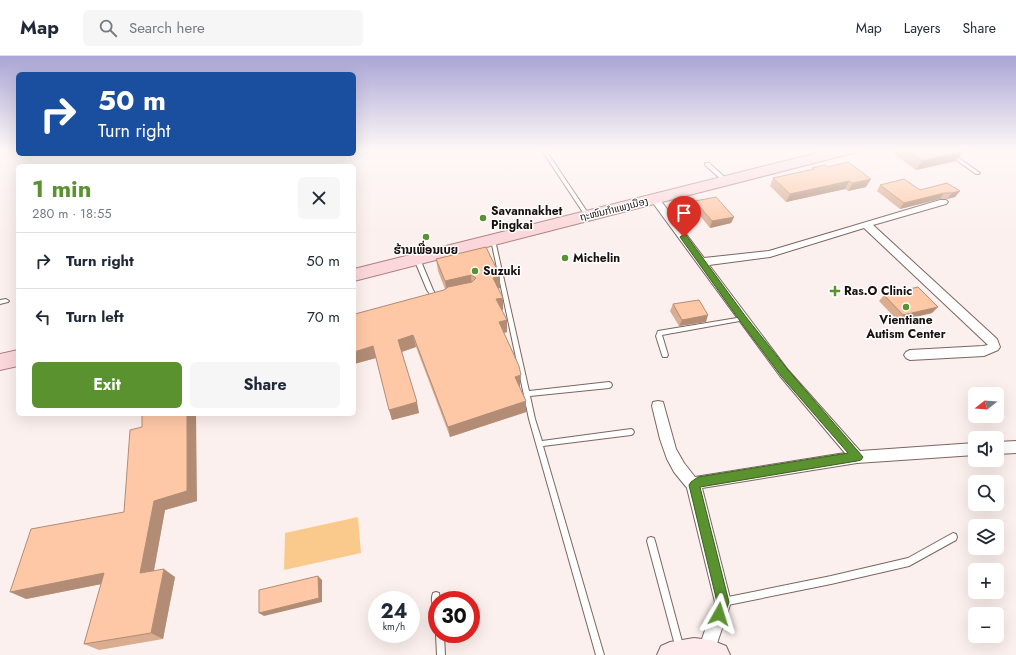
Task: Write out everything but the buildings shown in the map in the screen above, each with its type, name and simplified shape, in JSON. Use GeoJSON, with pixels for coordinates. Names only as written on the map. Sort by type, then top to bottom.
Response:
{"type":"FeatureCollection","features":[{"type":"Feature","properties":{"kind":"main road","name":"ຖະໜົນກຳແພງເມືອງ"},"geometry":{"type":"LineString","coordinates":[[356,274],[741,177]]}},
{"type":"Feature","properties":{"kind":"main road"},"geometry":{"type":"LineString","coordinates":[[0,362],[16,358]]}},
{"type":"Feature","properties":{"kind":"street"},"geometry":{"type":"LineString","coordinates":[[655,199],[784,373],[857,457]]}},
{"type":"Feature","properties":{"kind":"street"},"geometry":{"type":"LineString","coordinates":[[703,262],[770,254],[943,202]]}},
{"type":"Feature","properties":{"kind":"street"},"geometry":{"type":"LineString","coordinates":[[866,224],[993,342],[994,347],[984,351],[910,355]]}},
{"type":"Feature","properties":{"kind":"street"},"geometry":{"type":"LineString","coordinates":[[658,406],[670,452],[683,475],[694,485],[723,602],[712,653],[676,654]]}},
{"type":"Feature","properties":{"kind":"street"},"geometry":{"type":"LineString","coordinates":[[1004,448],[1016,447]]}},
{"type":"Feature","properties":{"kind":"street"},"geometry":{"type":"LineString","coordinates":[[694,485],[698,482],[744,474],[857,457],[968,450]]}},
{"type":"Feature","properties":{"kind":"lane"},"geometry":{"type":"LineString","coordinates":[[562,177],[588,216]]}},
{"type":"Feature","properties":{"kind":"lane"},"geometry":{"type":"LineString","coordinates":[[721,177],[726,181]]}},
{"type":"Feature","properties":{"kind":"lane"},"geometry":{"type":"LineString","coordinates":[[493,240],[539,444],[600,655]]}},
{"type":"Feature","properties":{"kind":"lane"},"geometry":{"type":"LineString","coordinates":[[417,259],[430,290],[436,299],[440,299]]}},
{"type":"Feature","properties":{"kind":"lane"},"geometry":{"type":"LineString","coordinates":[[665,355],[659,336],[660,333],[743,319]]}},
{"type":"Feature","properties":{"kind":"lane"},"geometry":{"type":"LineString","coordinates":[[527,394],[609,385]]}},
{"type":"Feature","properties":{"kind":"lane"},"geometry":{"type":"LineString","coordinates":[[539,444],[630,432]]}},
{"type":"Feature","properties":{"kind":"lane"},"geometry":{"type":"LineString","coordinates":[[723,602],[909,562],[953,537]]}},
{"type":"Feature","properties":{"kind":"lane"},"geometry":{"type":"LineString","coordinates":[[651,541],[676,654]]}},
{"type":"Feature","properties":{"kind":"lane"},"geometry":{"type":"LineString","coordinates":[[441,643],[442,655]]}},
{"type":"Feature","properties":{"kind":"shaded area"},"geometry":{"type":"Polygon","coordinates":[[[358,517],[361,553],[284,570],[285,533],[358,517]]]}},
{"type":"Feature","properties":{"kind":"place","name":"Savannakhet Pingkai"},"geometry":{"type":"Point","coordinates":[483,218]}},
{"type":"Feature","properties":{"kind":"place","name":"ຮ້ານເພື່ອນເບຍ"},"geometry":{"type":"Point","coordinates":[426,237]}},
{"type":"Feature","properties":{"kind":"place","name":"Michelin"},"geometry":{"type":"Point","coordinates":[565,258]}},
{"type":"Feature","properties":{"kind":"place","name":"Suzuki"},"geometry":{"type":"Point","coordinates":[475,271]}},
{"type":"Feature","properties":{"kind":"place","name":"Ras.O Clinic"},"geometry":{"type":"Point","coordinates":[835,291]}},
{"type":"Feature","properties":{"kind":"place","name":"Vientiane Autism Center"},"geometry":{"type":"Point","coordinates":[906,307]}},
{"type":"Feature","properties":{"kind":"route"},"geometry":{"type":"LineString","coordinates":[[684,237],[784,373],[857,457],[752,472],[698,482],[694,485],[723,602],[719,614]]}}]}
